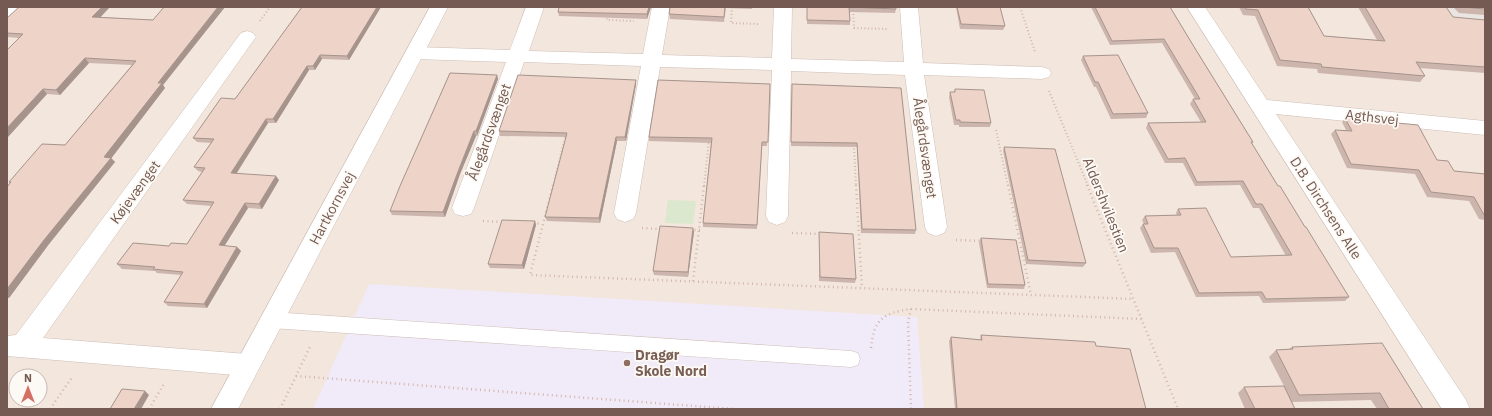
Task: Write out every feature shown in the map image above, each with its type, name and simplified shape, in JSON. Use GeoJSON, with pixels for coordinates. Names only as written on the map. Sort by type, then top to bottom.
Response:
{"type":"FeatureCollection","features":[{"type":"Feature","properties":{"kind":"street"},"geometry":{"type":"LineString","coordinates":[[7,14],[14,7]]}},
{"type":"Feature","properties":{"kind":"street","name":"Hartkornsvej"},"geometry":{"type":"LineString","coordinates":[[224,409],[439,7]]}},
{"type":"Feature","properties":{"kind":"street","name":"Ålegårdsvænget"},"geometry":{"type":"LineString","coordinates":[[463,208],[516,56],[535,7]]}},
{"type":"Feature","properties":{"kind":"street","name":"Ålegårdsvænget"},"geometry":{"type":"LineString","coordinates":[[909,7],[914,69],[936,227]]}},
{"type":"Feature","properties":{"kind":"street","name":"D.B. Dirchsens Alle"},"geometry":{"type":"LineString","coordinates":[[1196,7],[1457,409]]}},
{"type":"Feature","properties":{"kind":"street"},"geometry":{"type":"LineString","coordinates":[[625,213],[660,14]]}},
{"type":"Feature","properties":{"kind":"street"},"geometry":{"type":"LineString","coordinates":[[777,216],[783,16]]}},
{"type":"Feature","properties":{"kind":"street","name":"Køjevænget"},"geometry":{"type":"LineString","coordinates":[[14,347],[247,37]]}},
{"type":"Feature","properties":{"kind":"street"},"geometry":{"type":"LineString","coordinates":[[415,53],[1042,73]]}},
{"type":"Feature","properties":{"kind":"street","name":"Agthsvej"},"geometry":{"type":"LineString","coordinates":[[1260,106],[1485,128]]}},
{"type":"Feature","properties":{"kind":"street","name":"Køjevænget"},"geometry":{"type":"LineString","coordinates":[[14,347],[247,365]]}},
{"type":"Feature","properties":{"kind":"lane"},"geometry":{"type":"LineString","coordinates":[[271,320],[851,359]]}},
{"type":"Feature","properties":{"kind":"path"},"geometry":{"type":"LineString","coordinates":[[732,7],[731,23],[783,16]]}},
{"type":"Feature","properties":{"kind":"path"},"geometry":{"type":"LineString","coordinates":[[853,7],[854,28],[911,29]]}},
{"type":"Feature","properties":{"kind":"path","name":"Aldershvilestien"},"geometry":{"type":"LineString","coordinates":[[1020,7],[1042,73],[1178,409]]}},
{"type":"Feature","properties":{"kind":"path"},"geometry":{"type":"LineString","coordinates":[[608,13],[607,20],[660,14]]}},
{"type":"Feature","properties":{"kind":"path"},"geometry":{"type":"LineString","coordinates":[[567,129],[530,274],[1134,299]]}},
{"type":"Feature","properties":{"kind":"path"},"geometry":{"type":"LineString","coordinates":[[996,130],[1031,295]]}},
{"type":"Feature","properties":{"kind":"path"},"geometry":{"type":"LineString","coordinates":[[694,281],[710,135]]}},
{"type":"Feature","properties":{"kind":"path"},"geometry":{"type":"LineString","coordinates":[[854,141],[862,288]]}},
{"type":"Feature","properties":{"kind":"path"},"geometry":{"type":"LineString","coordinates":[[463,208],[458,220],[512,222]]}},
{"type":"Feature","properties":{"kind":"path"},"geometry":{"type":"LineString","coordinates":[[625,213],[622,227],[668,229]]}},
{"type":"Feature","properties":{"kind":"path"},"geometry":{"type":"LineString","coordinates":[[777,216],[776,232],[829,234]]}},
{"type":"Feature","properties":{"kind":"path"},"geometry":{"type":"LineString","coordinates":[[527,223],[542,224]]}},
{"type":"Feature","properties":{"kind":"path"},"geometry":{"type":"LineString","coordinates":[[936,227],[937,239],[989,241]]}},
{"type":"Feature","properties":{"kind":"path"},"geometry":{"type":"LineString","coordinates":[[684,229],[700,230]]}},
{"type":"Feature","properties":{"kind":"path"},"geometry":{"type":"LineString","coordinates":[[851,235],[859,236]]}},
{"type":"Feature","properties":{"kind":"path"},"geometry":{"type":"LineString","coordinates":[[851,359],[871,359],[871,342],[877,321],[892,311],[911,309],[1142,319]]}},
{"type":"Feature","properties":{"kind":"path"},"geometry":{"type":"LineString","coordinates":[[911,309],[908,322],[911,409]]}},
{"type":"Feature","properties":{"kind":"path"},"geometry":{"type":"LineString","coordinates":[[280,409],[322,323]]}},
{"type":"Feature","properties":{"kind":"path"},"geometry":{"type":"LineString","coordinates":[[50,409],[89,352]]}},
{"type":"Feature","properties":{"kind":"path"},"geometry":{"type":"LineString","coordinates":[[296,376],[734,409]]}},
{"type":"Feature","properties":{"kind":"shaded area"},"geometry":{"type":"Polygon","coordinates":[[[7,7],[1485,7],[1485,409],[7,409],[7,7]]]}},
{"type":"Feature","properties":{"kind":"shaded area"},"geometry":{"type":"Polygon","coordinates":[[[1424,7],[1485,7],[1485,29],[1424,7]]]}},
{"type":"Feature","properties":{"kind":"shaded area","name":"Dragør Skole Nord"},"geometry":{"type":"Polygon","coordinates":[[[369,284],[917,317],[924,409],[313,409],[369,284]]]}},
{"type":"Feature","properties":{"kind":"green space"},"geometry":{"type":"Polygon","coordinates":[[[668,200],[696,201],[693,224],[665,223],[668,200]]]}},
{"type":"Feature","properties":{"kind":"building"},"geometry":{"type":"Polygon","coordinates":[[[19,7],[102,7],[92,17],[153,20],[164,7],[218,7],[158,83],[162,83],[104,157],[111,158],[44,240],[7,289],[7,187],[11,182],[9,182],[42,144],[65,145],[136,61],[85,58],[56,90],[43,89],[7,128],[7,50],[23,34],[7,33],[7,18],[19,7]]]}},
{"type":"Feature","properties":{"kind":"building"},"geometry":{"type":"Polygon","coordinates":[[[302,7],[377,7],[347,56],[320,55],[313,66],[307,66],[273,119],[266,119],[231,173],[276,176],[259,204],[245,203],[219,245],[237,247],[204,304],[164,302],[183,272],[153,269],[155,267],[117,264],[133,243],[169,246],[171,243],[187,244],[214,202],[183,200],[205,168],[194,167],[214,139],[193,138],[221,98],[235,99],[302,7]]]}},
{"type":"Feature","properties":{"kind":"building"},"geometry":{"type":"Polygon","coordinates":[[[559,7],[649,7],[647,14],[558,12],[559,7]]]}},
{"type":"Feature","properties":{"kind":"building"},"geometry":{"type":"Polygon","coordinates":[[[670,7],[725,7],[724,17],[669,14],[670,7]]]}},
{"type":"Feature","properties":{"kind":"building"},"geometry":{"type":"Polygon","coordinates":[[[807,7],[849,7],[850,21],[807,20],[807,7]]]}},
{"type":"Feature","properties":{"kind":"building"},"geometry":{"type":"Polygon","coordinates":[[[849,7],[896,7],[896,9],[849,7]]]}},
{"type":"Feature","properties":{"kind":"building"},"geometry":{"type":"Polygon","coordinates":[[[957,7],[1000,7],[1005,26],[961,24],[957,7]]]}},
{"type":"Feature","properties":{"kind":"building"},"geometry":{"type":"Polygon","coordinates":[[[1095,7],[1170,7],[1253,142],[1251,142],[1278,186],[1280,186],[1349,297],[1266,299],[1262,292],[1199,293],[1178,248],[1154,248],[1143,224],[1148,224],[1145,216],[1181,215],[1178,209],[1206,208],[1231,257],[1292,255],[1262,204],[1256,204],[1243,181],[1197,182],[1185,158],[1168,159],[1148,123],[1206,122],[1193,99],[1200,99],[1164,39],[1112,41],[1095,7]]]}},
{"type":"Feature","properties":{"kind":"building"},"geometry":{"type":"Polygon","coordinates":[[[1244,7],[1308,7],[1324,36],[1385,41],[1365,7],[1446,7],[1453,17],[1485,20],[1485,67],[1416,62],[1425,76],[1322,67],[1321,64],[1280,60],[1258,10],[1246,9],[1244,7]]]}},
{"type":"Feature","properties":{"kind":"building"},"geometry":{"type":"Polygon","coordinates":[[[1463,7],[1485,7],[1485,9],[1463,7]]]}},
{"type":"Feature","properties":{"kind":"building"},"geometry":{"type":"Polygon","coordinates":[[[1118,55],[1148,113],[1113,114],[1098,82],[1095,82],[1083,56],[1118,55]]]}},
{"type":"Feature","properties":{"kind":"building"},"geometry":{"type":"Polygon","coordinates":[[[450,73],[497,75],[443,212],[390,211],[400,186],[450,73]]]}},
{"type":"Feature","properties":{"kind":"building"},"geometry":{"type":"Polygon","coordinates":[[[518,75],[636,80],[625,137],[616,137],[599,218],[545,217],[567,133],[499,131],[518,75]]]}},
{"type":"Feature","properties":{"kind":"building"},"geometry":{"type":"Polygon","coordinates":[[[658,80],[770,84],[768,142],[762,142],[757,225],[703,223],[712,138],[649,137],[658,80]]]}},
{"type":"Feature","properties":{"kind":"building"},"geometry":{"type":"Polygon","coordinates":[[[792,84],[901,88],[916,230],[862,229],[857,143],[791,142],[792,84]]]}},
{"type":"Feature","properties":{"kind":"building"},"geometry":{"type":"Polygon","coordinates":[[[955,89],[984,90],[991,123],[960,122],[960,120],[956,120],[950,92],[955,92],[955,89]]]}},
{"type":"Feature","properties":{"kind":"building"},"geometry":{"type":"Polygon","coordinates":[[[1345,118],[1418,125],[1437,160],[1448,161],[1454,171],[1485,174],[1485,215],[1474,197],[1431,192],[1419,170],[1351,164],[1335,130],[1352,131],[1345,118]]]}},
{"type":"Feature","properties":{"kind":"building"},"geometry":{"type":"Polygon","coordinates":[[[1004,147],[1055,149],[1086,263],[1028,260],[1004,147]]]}},
{"type":"Feature","properties":{"kind":"building"},"geometry":{"type":"Polygon","coordinates":[[[502,220],[535,221],[522,265],[488,264],[502,220]]]}},
{"type":"Feature","properties":{"kind":"building"},"geometry":{"type":"Polygon","coordinates":[[[660,226],[693,228],[688,272],[653,271],[660,226]]]}},
{"type":"Feature","properties":{"kind":"building"},"geometry":{"type":"Polygon","coordinates":[[[819,232],[853,234],[856,279],[820,277],[819,232]]]}},
{"type":"Feature","properties":{"kind":"building"},"geometry":{"type":"Polygon","coordinates":[[[981,238],[1016,240],[1025,285],[988,284],[981,238]]]}},
{"type":"Feature","properties":{"kind":"building"},"geometry":{"type":"Polygon","coordinates":[[[981,335],[1095,342],[1096,346],[1130,349],[1146,409],[957,409],[951,337],[982,340],[981,335]]]}},
{"type":"Feature","properties":{"kind":"building"},"geometry":{"type":"Polygon","coordinates":[[[1382,343],[1423,409],[1389,409],[1380,393],[1299,395],[1276,350],[1293,349],[1292,347],[1382,343]]]}},
{"type":"Feature","properties":{"kind":"building"},"geometry":{"type":"Polygon","coordinates":[[[1284,386],[1295,409],[1255,409],[1244,387],[1284,386]]]}},
{"type":"Feature","properties":{"kind":"building"},"geometry":{"type":"Polygon","coordinates":[[[122,389],[145,391],[134,409],[110,409],[122,389]]]}},
{"type":"Feature","properties":{"kind":"place","name":"Dragør Skole Nord"},"geometry":{"type":"Point","coordinates":[627,363]}}]}
